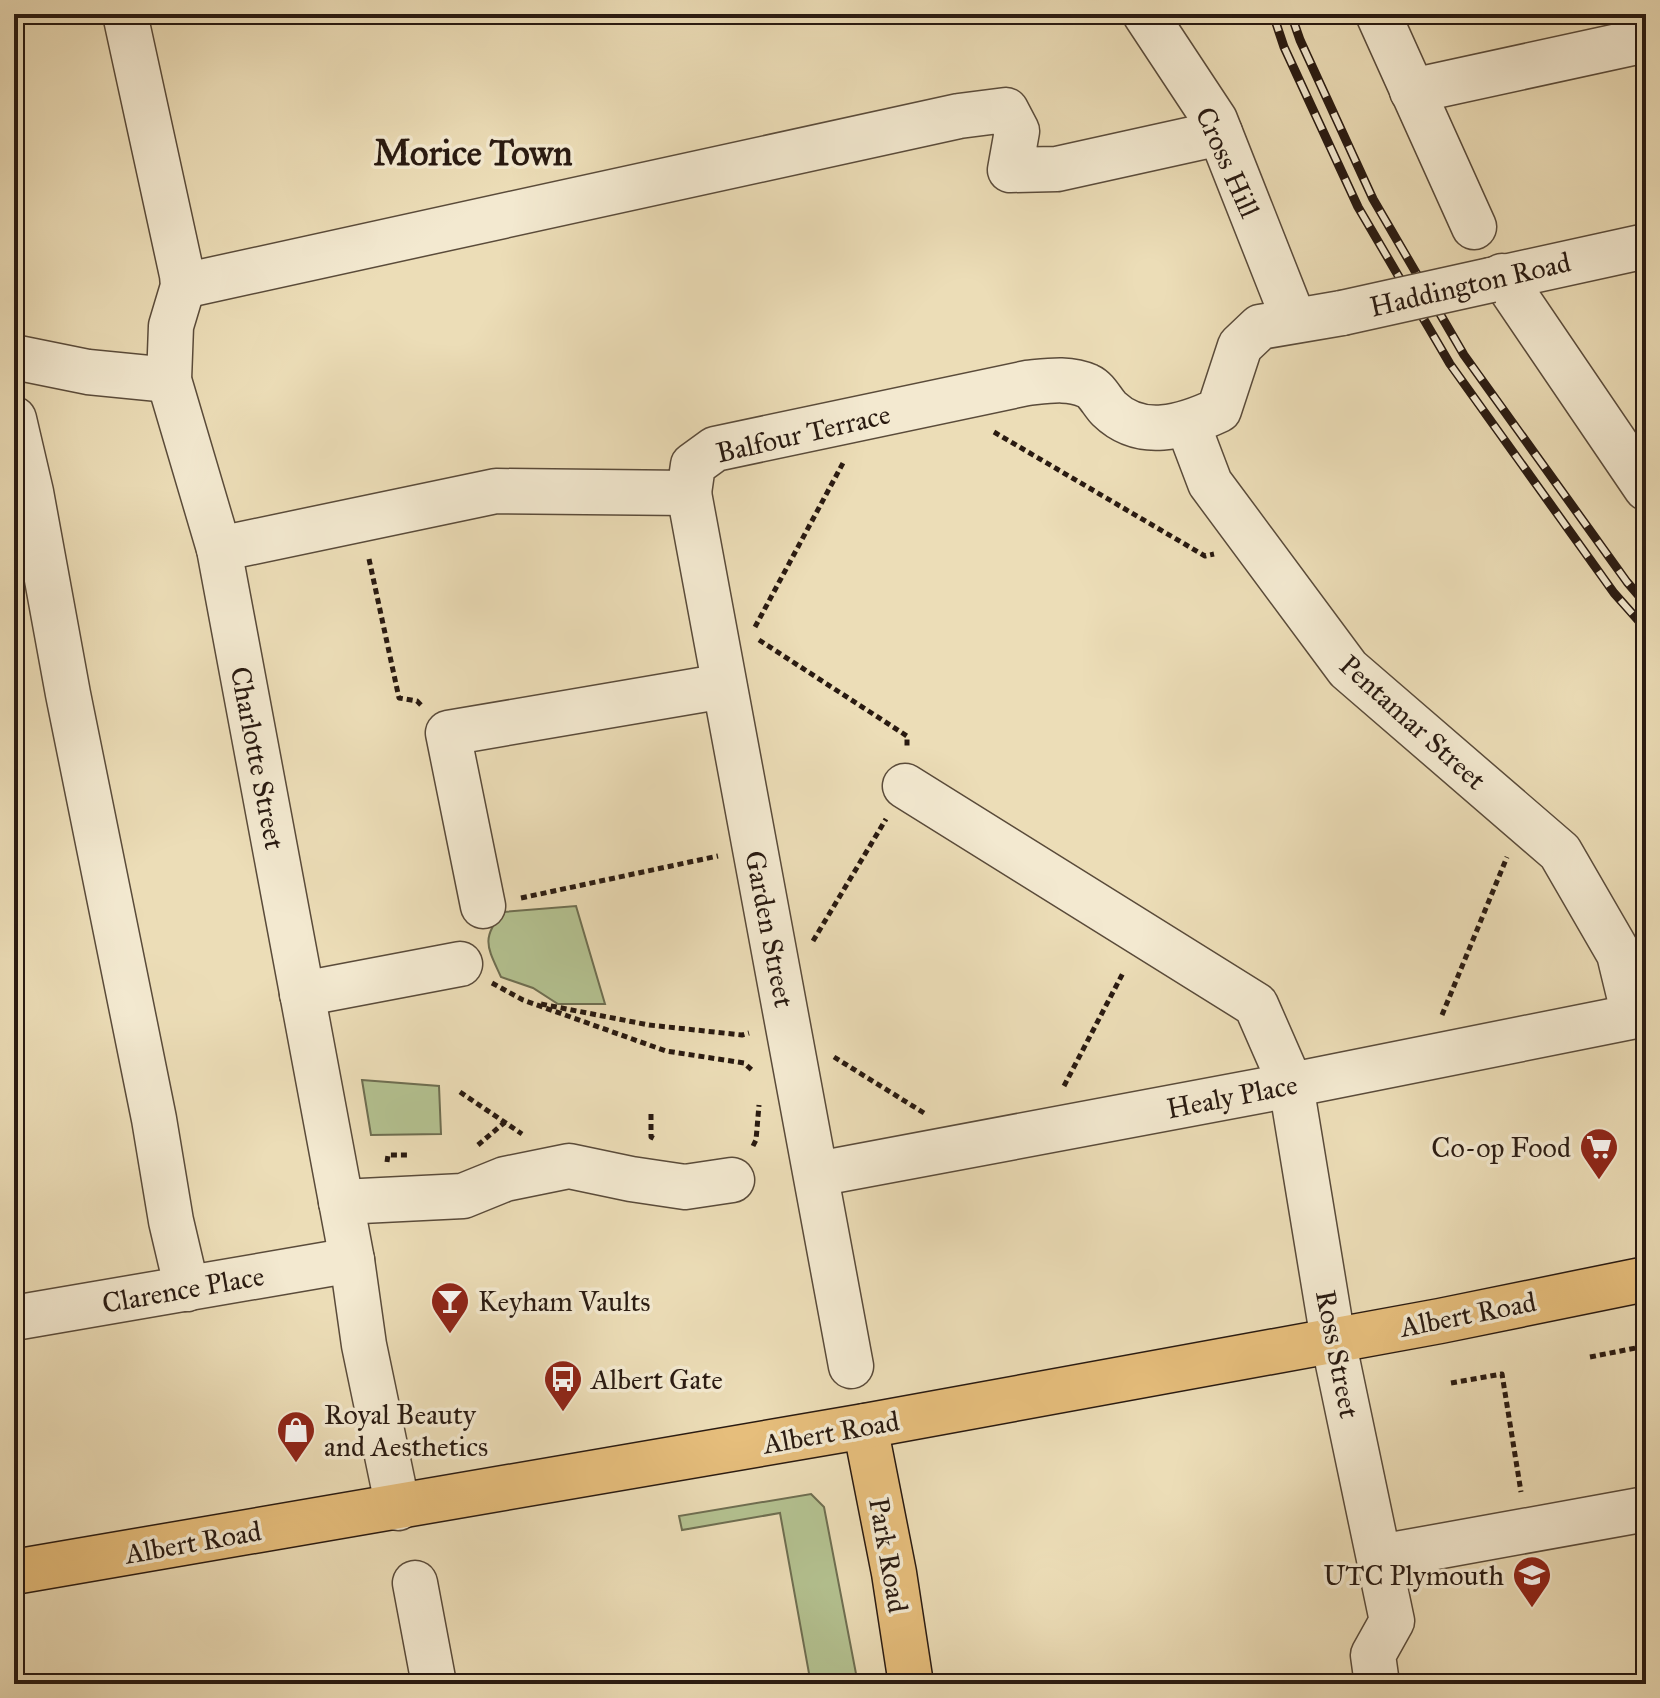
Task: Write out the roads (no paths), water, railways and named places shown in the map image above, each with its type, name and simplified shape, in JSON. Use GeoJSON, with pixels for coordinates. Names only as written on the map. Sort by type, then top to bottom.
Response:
{"type":"FeatureCollection","features":[{"type":"Feature","properties":{"kind":"main road","name":"Albert Road"},"geometry":{"type":"LineString","coordinates":[[14,1572],[865,1426],[1646,1279]]}},
{"type":"Feature","properties":{"kind":"main road","name":"Park Road"},"geometry":{"type":"LineString","coordinates":[[865,1426],[894,1573],[911,1684]]}},
{"type":"Feature","properties":{"kind":"street","name":"Charlotte Street"},"geometry":{"type":"LineString","coordinates":[[125,14],[183,286],[171,326],[169,380],[219,549],[352,1260],[364,1345],[398,1508]]}},
{"type":"Feature","properties":{"kind":"street","name":"Cross Hill"},"geometry":{"type":"LineString","coordinates":[[1145,14],[1215,120],[1294,320]]}},
{"type":"Feature","properties":{"kind":"street"},"geometry":{"type":"LineString","coordinates":[[1378,14],[1474,227]]}},
{"type":"Feature","properties":{"kind":"street"},"geometry":{"type":"LineString","coordinates":[[1412,91],[1646,40]]}},
{"type":"Feature","properties":{"kind":"street"},"geometry":{"type":"LineString","coordinates":[[183,286],[959,116],[1006,110],[1017,131],[1010,170],[1057,169],[1220,133]]}},
{"type":"Feature","properties":{"kind":"street","name":"Haddington Road"},"geometry":{"type":"LineString","coordinates":[[1294,320],[1342,313],[1646,246]]}},
{"type":"Feature","properties":{"kind":"street"},"geometry":{"type":"LineString","coordinates":[[1496,278],[1643,478]]}},
{"type":"Feature","properties":{"kind":"street","name":"Balfour Terrace"},"geometry":{"type":"LineString","coordinates":[[219,549],[496,491],[689,493],[693,465],[715,449],[1027,383],[1065,380],[1091,386],[1111,410],[1139,428],[1188,425],[1219,410],[1240,346],[1260,327],[1294,320]]}},
{"type":"Feature","properties":{"kind":"street"},"geometry":{"type":"LineString","coordinates":[[14,357],[88,372],[169,380]]}},
{"type":"Feature","properties":{"kind":"street"},"geometry":{"type":"LineString","coordinates":[[14,419],[31,492],[68,694],[154,1119],[171,1221],[187,1289]]}},
{"type":"Feature","properties":{"kind":"street","name":"Pentamar Street"},"geometry":{"type":"LineString","coordinates":[[1188,425],[1210,483],[1348,669],[1560,852],[1619,954],[1640,1015]]}},
{"type":"Feature","properties":{"kind":"street","name":"Garden Street"},"geometry":{"type":"LineString","coordinates":[[689,493],[851,1366]]}},
{"type":"Feature","properties":{"kind":"street"},"geometry":{"type":"LineString","coordinates":[[483,906],[448,733],[724,686]]}},
{"type":"Feature","properties":{"kind":"street","name":"Ross Street"},"geometry":{"type":"LineString","coordinates":[[905,786],[1256,1005],[1291,1085],[1333,1340],[1392,1621],[1373,1655],[1377,1684]]}},
{"type":"Feature","properties":{"kind":"street"},"geometry":{"type":"LineString","coordinates":[[302,994],[460,964]]}},
{"type":"Feature","properties":{"kind":"street","name":"Healy Place"},"geometry":{"type":"LineString","coordinates":[[817,1174],[1291,1085],[1640,1015]]}},
{"type":"Feature","properties":{"kind":"street"},"geometry":{"type":"LineString","coordinates":[[341,1202],[463,1196],[505,1179],[569,1166],[685,1187],[732,1180]]}},
{"type":"Feature","properties":{"kind":"street","name":"Clarence Place"},"geometry":{"type":"LineString","coordinates":[[14,1318],[352,1260]]}},
{"type":"Feature","properties":{"kind":"street"},"geometry":{"type":"LineString","coordinates":[[1380,1557],[1646,1509]]}},
{"type":"Feature","properties":{"kind":"street"},"geometry":{"type":"LineString","coordinates":[[415,1583],[434,1684]]}},
{"type":"Feature","properties":{"kind":"railway"},"geometry":{"type":"LineString","coordinates":[[1273,14],[1284,47],[1358,207],[1450,364],[1614,593],[1646,629]]}},
{"type":"Feature","properties":{"kind":"railway"},"geometry":{"type":"LineString","coordinates":[[1291,14],[1373,199],[1464,355],[1646,604]]}},
{"type":"Feature","properties":{"kind":"place","name":"Co-op Food"},"geometry":{"type":"Point","coordinates":[1599,1181]}},
{"type":"Feature","properties":{"kind":"place","name":"Keyham Vaults"},"geometry":{"type":"Point","coordinates":[450,1335]}},
{"type":"Feature","properties":{"kind":"place","name":"Albert Gate"},"geometry":{"type":"Point","coordinates":[563,1413]}},
{"type":"Feature","properties":{"kind":"place","name":"Royal Beauty and Aesthetics"},"geometry":{"type":"Point","coordinates":[296,1464]}},
{"type":"Feature","properties":{"kind":"place","name":"UTC Plymouth"},"geometry":{"type":"Point","coordinates":[1532,1609]}},
{"type":"Feature","properties":{"kind":"district","name":"Morice Town"},"geometry":{"type":"Point","coordinates":[473,152]}}]}
